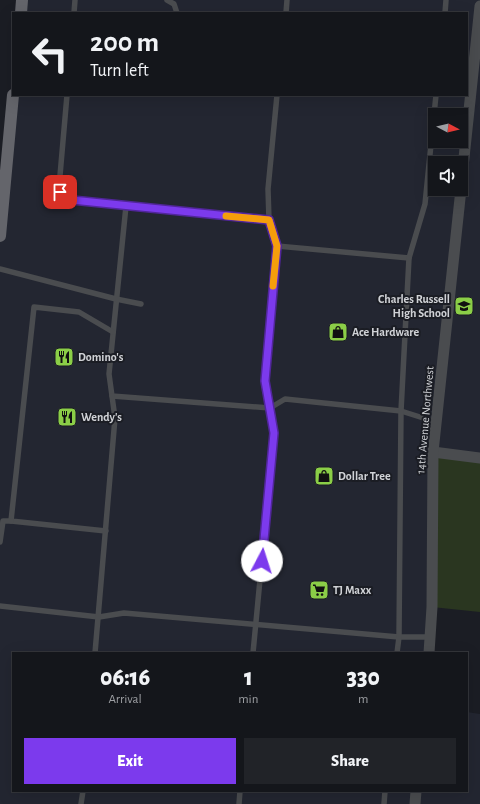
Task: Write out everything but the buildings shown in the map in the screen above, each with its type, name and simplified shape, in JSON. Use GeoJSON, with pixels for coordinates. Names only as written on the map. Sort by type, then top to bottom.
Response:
{"type":"FeatureCollection","features":[{"type":"Feature","properties":{"kind":"main road"},"geometry":{"type":"LineString","coordinates":[[20,12],[22,0]]}},
{"type":"Feature","properties":{"kind":"main road"},"geometry":{"type":"LineString","coordinates":[[0,236],[13,96]]}},
{"type":"Feature","properties":{"kind":"street","name":"14th Avenue Northwest"},"geometry":{"type":"LineString","coordinates":[[464,156],[480,6]]}},
{"type":"Feature","properties":{"kind":"street","name":"14th Avenue Northwest"},"geometry":{"type":"LineString","coordinates":[[429,652],[432,607],[433,452],[460,196]]}},
{"type":"Feature","properties":{"kind":"street"},"geometry":{"type":"LineString","coordinates":[[433,452],[480,458]]}},
{"type":"Feature","properties":{"kind":"street"},"geometry":{"type":"LineString","coordinates":[[415,804],[416,792]]}},
{"type":"Feature","properties":{"kind":"lane"},"geometry":{"type":"LineString","coordinates":[[74,12],[75,0]]}},
{"type":"Feature","properties":{"kind":"lane"},"geometry":{"type":"LineString","coordinates":[[167,0],[174,4],[178,12]]}},
{"type":"Feature","properties":{"kind":"lane"},"geometry":{"type":"LineString","coordinates":[[286,12],[287,0]]}},
{"type":"Feature","properties":{"kind":"lane"},"geometry":{"type":"LineString","coordinates":[[445,12],[446,0]]}},
{"type":"Feature","properties":{"kind":"lane"},"geometry":{"type":"LineString","coordinates":[[67,96],[59,182],[60,192],[63,196],[72,200],[269,220]]}},
{"type":"Feature","properties":{"kind":"lane"},"geometry":{"type":"LineString","coordinates":[[253,652],[274,433],[265,381],[277,246],[269,220],[268,189],[278,96]]}},
{"type":"Feature","properties":{"kind":"lane"},"geometry":{"type":"LineString","coordinates":[[398,652],[401,411],[408,258],[425,204],[436,96]]}},
{"type":"Feature","properties":{"kind":"lane"},"geometry":{"type":"LineString","coordinates":[[96,652],[115,418],[109,374],[126,206]]}},
{"type":"Feature","properties":{"kind":"lane"},"geometry":{"type":"LineString","coordinates":[[277,246],[408,258]]}},
{"type":"Feature","properties":{"kind":"lane"},"geometry":{"type":"LineString","coordinates":[[0,269],[141,304]]}},
{"type":"Feature","properties":{"kind":"lane"},"geometry":{"type":"LineString","coordinates":[[11,520],[34,307],[79,312],[113,332]]}},
{"type":"Feature","properties":{"kind":"lane"},"geometry":{"type":"LineString","coordinates":[[112,396],[270,408],[285,399],[401,411],[436,422]]}},
{"type":"Feature","properties":{"kind":"lane"},"geometry":{"type":"LineString","coordinates":[[0,542],[3,521],[11,520],[106,530]]}},
{"type":"Feature","properties":{"kind":"lane"},"geometry":{"type":"LineString","coordinates":[[0,606],[99,617],[124,612],[399,637],[431,637]]}},
{"type":"Feature","properties":{"kind":"lane"},"geometry":{"type":"LineString","coordinates":[[81,804],[83,792]]}},
{"type":"Feature","properties":{"kind":"lane"},"geometry":{"type":"LineString","coordinates":[[239,804],[240,792]]}},
{"type":"Feature","properties":{"kind":"lane"},"geometry":{"type":"LineString","coordinates":[[384,804],[385,792]]}},
{"type":"Feature","properties":{"kind":"shaded area"},"geometry":{"type":"Polygon","coordinates":[[[22,0],[480,0],[480,458],[433,452],[429,652],[12,652],[12,792],[468,792],[468,712],[480,714],[480,804],[0,804],[0,236],[13,96],[468,96],[468,12],[21,12],[22,0]]]}},
{"type":"Feature","properties":{"kind":"green space"},"geometry":{"type":"Polygon","coordinates":[[[433,452],[480,458],[480,612],[432,607],[433,452]]]}},
{"type":"Feature","properties":{"kind":"slow traffic"},"geometry":{"type":"LineString","coordinates":[[226,216],[269,220],[277,246],[273,286]]}},
{"type":"Feature","properties":{"kind":"place","name":"Charles Russell High School"},"geometry":{"type":"Point","coordinates":[464,306]}},
{"type":"Feature","properties":{"kind":"place","name":"Ace Hardware"},"geometry":{"type":"Point","coordinates":[338,332]}},
{"type":"Feature","properties":{"kind":"place","name":"Domino's"},"geometry":{"type":"Point","coordinates":[64,357]}},
{"type":"Feature","properties":{"kind":"place","name":"Wendy's"},"geometry":{"type":"Point","coordinates":[67,417]}},
{"type":"Feature","properties":{"kind":"place","name":"Dollar Tree"},"geometry":{"type":"Point","coordinates":[324,476]}},
{"type":"Feature","properties":{"kind":"place","name":"TJ Maxx"},"geometry":{"type":"Point","coordinates":[319,590]}},
{"type":"Feature","properties":{"kind":"route"},"geometry":{"type":"LineString","coordinates":[[60,192],[67,199],[72,200],[269,220],[277,246],[265,381],[274,433],[262,561]]}}]}
